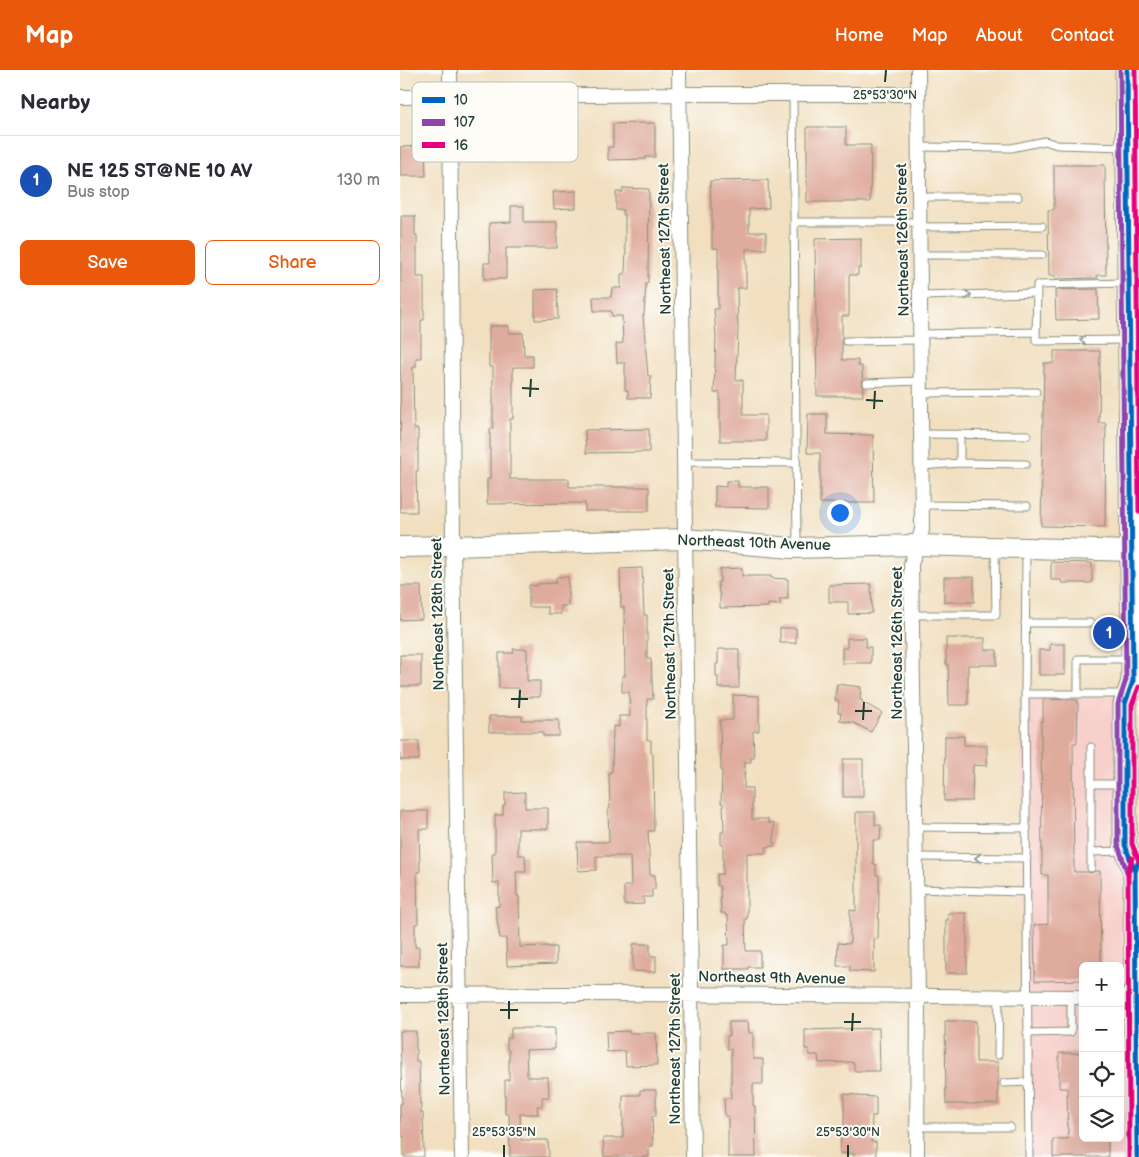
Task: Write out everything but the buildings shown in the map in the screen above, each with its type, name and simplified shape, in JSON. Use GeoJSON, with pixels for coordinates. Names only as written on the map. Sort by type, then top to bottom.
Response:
{"type":"FeatureCollection","features":[{"type":"Feature","properties":{"kind":"main road"},"geometry":{"type":"LineString","coordinates":[[1128,70],[1130,340],[1136,551],[1133,682],[1125,704],[1125,844],[1134,861],[1131,997],[1137,1157]]}},
{"type":"Feature","properties":{"kind":"street","name":"Northeast 127th Street"},"geometry":{"type":"LineString","coordinates":[[678,70],[692,1157]]}},
{"type":"Feature","properties":{"kind":"street","name":"Northeast 126th Street"},"geometry":{"type":"LineString","coordinates":[[916,1157],[918,996],[911,564],[922,530],[918,70]]}},
{"type":"Feature","properties":{"kind":"street"},"geometry":{"type":"LineString","coordinates":[[578,95],[749,92],[793,95],[918,94]]}},
{"type":"Feature","properties":{"kind":"street","name":"Northeast 128th Street"},"geometry":{"type":"LineString","coordinates":[[450,162],[453,546],[462,1157]]}},
{"type":"Feature","properties":{"kind":"street","name":"Northeast 10th Avenue"},"geometry":{"type":"LineString","coordinates":[[400,547],[685,539],[797,548],[916,545],[1136,551]]}},
{"type":"Feature","properties":{"kind":"street","name":"Northeast 9th Avenue"},"geometry":{"type":"LineString","coordinates":[[400,995],[691,994],[1077,997]]}},
{"type":"Feature","properties":{"kind":"lane"},"geometry":{"type":"LineString","coordinates":[[793,95],[797,548]]}},
{"type":"Feature","properties":{"kind":"lane"},"geometry":{"type":"LineString","coordinates":[[918,147],[1011,148],[1045,141],[1057,145],[1128,147]]}},
{"type":"Feature","properties":{"kind":"lane"},"geometry":{"type":"LineString","coordinates":[[919,197],[1018,197]]}},
{"type":"Feature","properties":{"kind":"lane"},"geometry":{"type":"LineString","coordinates":[[794,222],[1042,226]]}},
{"type":"Feature","properties":{"kind":"lane"},"geometry":{"type":"LineString","coordinates":[[919,256],[1042,255]]}},
{"type":"Feature","properties":{"kind":"lane"},"geometry":{"type":"LineString","coordinates":[[1130,282],[1037,285],[1036,341],[1130,340]]}},
{"type":"Feature","properties":{"kind":"lane"},"geometry":{"type":"LineString","coordinates":[[920,296],[1036,293]]}},
{"type":"Feature","properties":{"kind":"lane"},"geometry":{"type":"LineString","coordinates":[[846,341],[1036,332]]}},
{"type":"Feature","properties":{"kind":"lane"},"geometry":{"type":"LineString","coordinates":[[867,383],[1036,392]]}},
{"type":"Feature","properties":{"kind":"lane"},"geometry":{"type":"LineString","coordinates":[[921,434],[1027,434]]}},
{"type":"Feature","properties":{"kind":"lane"},"geometry":{"type":"LineString","coordinates":[[960,434],[960,463]]}},
{"type":"Feature","properties":{"kind":"lane"},"geometry":{"type":"LineString","coordinates":[[684,462],[796,463]]}},
{"type":"Feature","properties":{"kind":"lane"},"geometry":{"type":"LineString","coordinates":[[922,466],[960,463],[1026,464]]}},
{"type":"Feature","properties":{"kind":"lane"},"geometry":{"type":"LineString","coordinates":[[922,506],[1027,506]]}},
{"type":"Feature","properties":{"kind":"lane"},"geometry":{"type":"LineString","coordinates":[[912,614],[996,615],[996,547]]}},
{"type":"Feature","properties":{"kind":"lane"},"geometry":{"type":"LineString","coordinates":[[1026,548],[1025,694],[1029,1157]]}},
{"type":"Feature","properties":{"kind":"lane"},"geometry":{"type":"LineString","coordinates":[[1025,623],[1090,623]]}},
{"type":"Feature","properties":{"kind":"lane"},"geometry":{"type":"LineString","coordinates":[[1078,694],[1078,659],[1133,682]]}},
{"type":"Feature","properties":{"kind":"lane"},"geometry":{"type":"LineString","coordinates":[[1025,694],[1078,694],[1133,682]]}},
{"type":"Feature","properties":{"kind":"lane"},"geometry":{"type":"LineString","coordinates":[[1091,747],[1091,868]]}},
{"type":"Feature","properties":{"kind":"lane"},"geometry":{"type":"LineString","coordinates":[[1091,784],[1126,784]]}},
{"type":"Feature","properties":{"kind":"lane"},"geometry":{"type":"LineString","coordinates":[[915,827],[1026,828]]}},
{"type":"Feature","properties":{"kind":"lane"},"geometry":{"type":"LineString","coordinates":[[1091,852],[1134,861]]}},
{"type":"Feature","properties":{"kind":"lane"},"geometry":{"type":"LineString","coordinates":[[916,857],[1027,858]]}},
{"type":"Feature","properties":{"kind":"lane"},"geometry":{"type":"LineString","coordinates":[[916,888],[1027,892]]}},
{"type":"Feature","properties":{"kind":"lane"},"geometry":{"type":"LineString","coordinates":[[998,1055],[999,997]]}},
{"type":"Feature","properties":{"kind":"lane"},"geometry":{"type":"LineString","coordinates":[[1027,1032],[1071,1032],[1077,997]]}},
{"type":"Feature","properties":{"kind":"lane"},"geometry":{"type":"LineString","coordinates":[[1004,1083],[1028,1082]]}},
{"type":"Feature","properties":{"kind":"lane"},"geometry":{"type":"LineString","coordinates":[[917,1127],[1010,1127]]}},
{"type":"Feature","properties":{"kind":"shaded area"},"geometry":{"type":"Polygon","coordinates":[[[1020,695],[1135,697],[1133,1018],[1139,1157],[1025,1157],[1020,695]]]}},
{"type":"Feature","properties":{"kind":"transit line","name":"107"},"geometry":{"type":"LineString","coordinates":[[1120,70],[1126,680],[1118,704],[1118,845],[1128,875]]}},
{"type":"Feature","properties":{"kind":"transit line","name":"10"},"geometry":{"type":"LineString","coordinates":[[1127,70],[1133,681],[1125,704],[1125,845],[1135,872]]}},
{"type":"Feature","properties":{"kind":"transit line","name":"16"},"geometry":{"type":"LineString","coordinates":[[1135,70],[1139,512]]}},
{"type":"Feature","properties":{"kind":"transit line","name":"16"},"geometry":{"type":"LineString","coordinates":[[1139,687],[1132,705],[1132,844],[1139,861]]}},
{"type":"Feature","properties":{"kind":"transit line","name":"16"},"geometry":{"type":"LineString","coordinates":[[1129,1157],[1128,872],[1132,858]]}},
{"type":"Feature","properties":{"kind":"transit line","name":"10"},"geometry":{"type":"LineString","coordinates":[[1137,1157],[1135,872],[1139,860]]}},
{"type":"Feature","properties":{"kind":"place","name":"NE 125 ST@NE 10 AV"},"geometry":{"type":"Point","coordinates":[1109,633]}}]}
